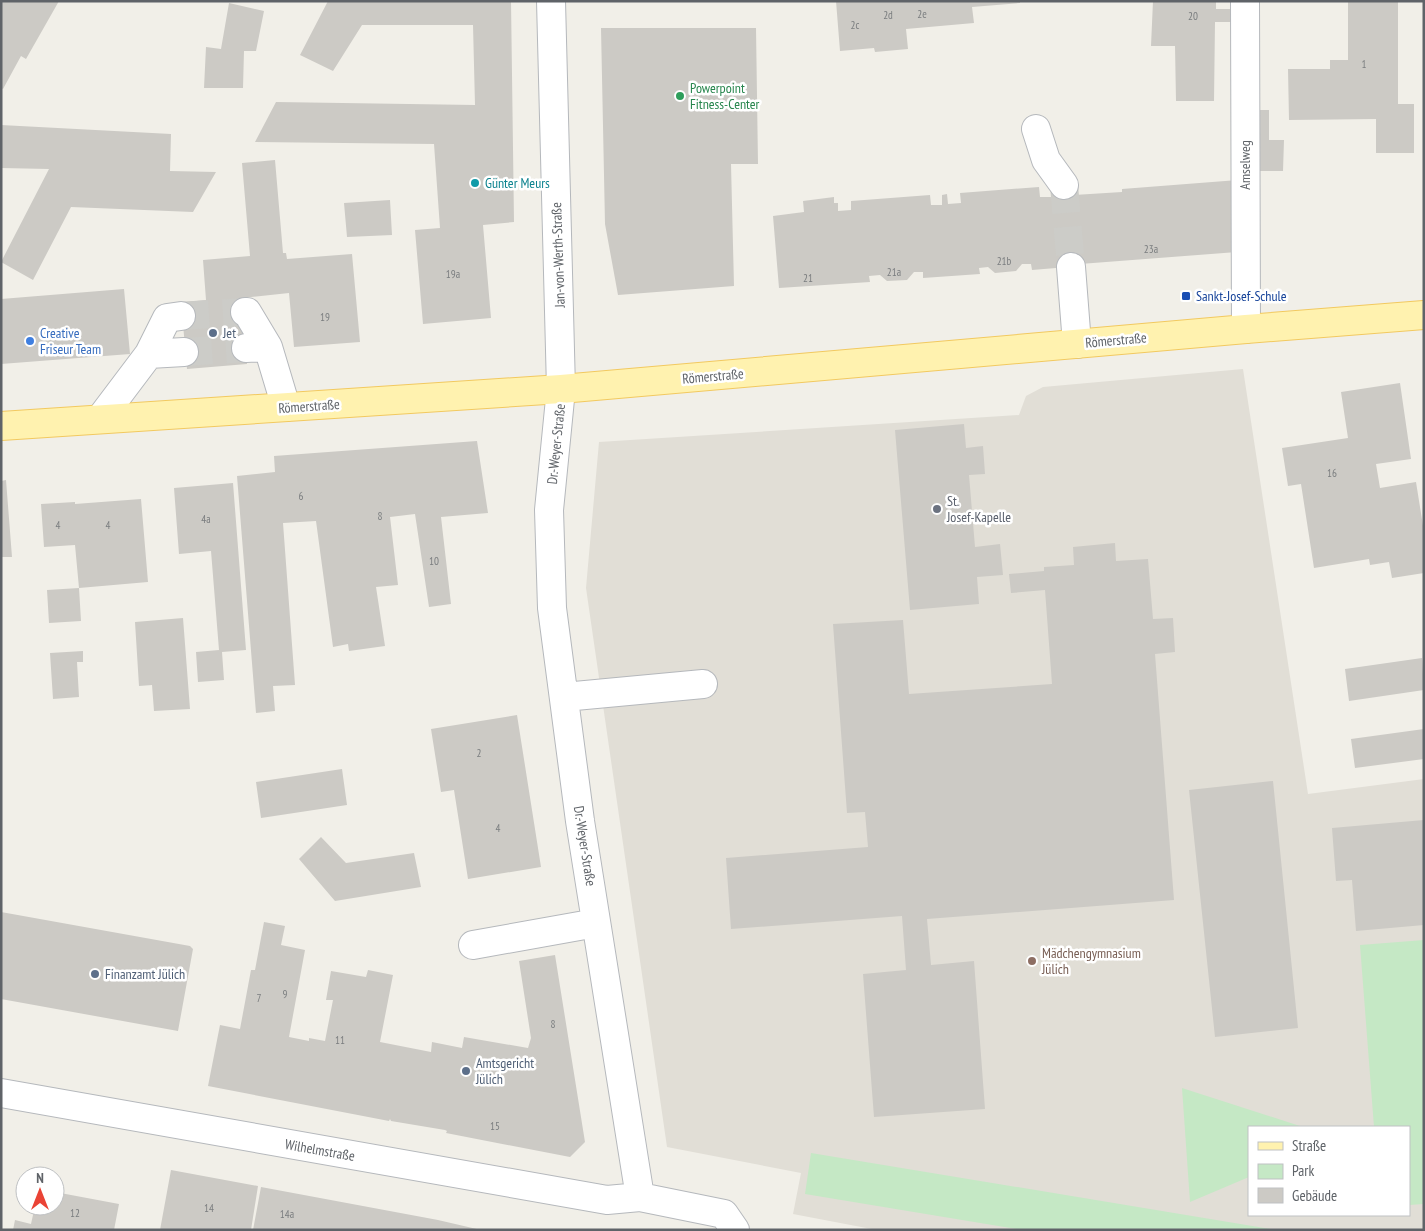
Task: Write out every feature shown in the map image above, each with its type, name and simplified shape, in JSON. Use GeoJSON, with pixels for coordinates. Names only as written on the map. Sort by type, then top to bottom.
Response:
{"type":"FeatureCollection","features":[{"type":"Feature","properties":{"kind":"main road","name":"Römerstraße"},"geometry":{"type":"LineString","coordinates":[[1,426],[561,389],[1424,315]]}},
{"type":"Feature","properties":{"kind":"street","name":"Jan-von-Werth-Straße"},"geometry":{"type":"LineString","coordinates":[[551,1],[561,389]]}},
{"type":"Feature","properties":{"kind":"street","name":"Amselweg"},"geometry":{"type":"LineString","coordinates":[[1244,1],[1246,329]]}},
{"type":"Feature","properties":{"kind":"street"},"geometry":{"type":"LineString","coordinates":[[1036,129],[1046,160],[1064,185]]}},
{"type":"Feature","properties":{"kind":"street"},"geometry":{"type":"LineString","coordinates":[[1071,267],[1076,344]]}},
{"type":"Feature","properties":{"kind":"street"},"geometry":{"type":"LineString","coordinates":[[245,312],[247,312],[257,347],[286,407]]}},
{"type":"Feature","properties":{"kind":"street"},"geometry":{"type":"LineString","coordinates":[[100,420],[149,354],[167,318],[181,316]]}},
{"type":"Feature","properties":{"kind":"street"},"geometry":{"type":"LineString","coordinates":[[149,354],[184,352]]}},
{"type":"Feature","properties":{"kind":"street","name":"Dr.-Weyer-Straße"},"geometry":{"type":"LineString","coordinates":[[561,389],[549,510],[552,608],[580,821],[640,1197]]}},
{"type":"Feature","properties":{"kind":"street"},"geometry":{"type":"LineString","coordinates":[[564,697],[703,684]]}},
{"type":"Feature","properties":{"kind":"street"},"geometry":{"type":"LineString","coordinates":[[473,945],[596,923]]}},
{"type":"Feature","properties":{"kind":"street","name":"Wilhelmstraße"},"geometry":{"type":"LineString","coordinates":[[1,1093],[607,1200],[640,1197]]}},
{"type":"Feature","properties":{"kind":"street"},"geometry":{"type":"LineString","coordinates":[[640,1197],[724,1214],[735,1230]]}},
{"type":"Feature","properties":{"kind":"shaded area","name":"Mädchengymnasium Jülich"},"geometry":{"type":"Polygon","coordinates":[[[1243,369],[1308,794],[1424,779],[1424,1230],[877,1230],[793,1214],[801,1173],[667,1147],[586,588],[599,442],[1019,415],[1026,396],[1043,387],[1243,369]]]}},
{"type":"Feature","properties":{"kind":"green space"},"geometry":{"type":"Polygon","coordinates":[[[1424,940],[1424,1204],[1410,1205],[1410,1126],[1374,1126],[1360,945],[1424,940]]]}},
{"type":"Feature","properties":{"kind":"green space"},"geometry":{"type":"Polygon","coordinates":[[[1182,1088],[1300,1126],[1248,1126],[1248,1177],[1190,1202],[1182,1088]]]}},
{"type":"Feature","properties":{"kind":"green space"},"geometry":{"type":"Polygon","coordinates":[[[811,1153],[1277,1230],[1023,1230],[805,1194],[811,1153]]]}},
{"type":"Feature","properties":{"kind":"building"},"geometry":{"type":"Polygon","coordinates":[[[1,1],[59,1],[26,59],[21,56],[3,89],[1,88],[1,1]]]}},
{"type":"Feature","properties":{"kind":"building"},"geometry":{"type":"Polygon","coordinates":[[[328,1],[511,1],[514,222],[483,225],[491,318],[423,324],[415,230],[440,228],[434,144],[255,142],[276,102],[475,105],[473,25],[362,25],[333,71],[300,55],[328,1]]]}},
{"type":"Feature","properties":{"kind":"building"},"geometry":{"type":"Polygon","coordinates":[[[836,1],[1020,1],[1020,3],[972,7],[974,23],[906,29],[908,49],[875,52],[874,48],[840,51],[836,1]]]}},
{"type":"Feature","properties":{"kind":"building"},"geometry":{"type":"Polygon","coordinates":[[[1153,1],[1216,1],[1216,9],[1233,9],[1233,22],[1215,22],[1214,101],[1176,101],[1175,46],[1151,46],[1153,1]]]}},
{"type":"Feature","properties":{"kind":"building"},"geometry":{"type":"Polygon","coordinates":[[[1348,1],[1398,1],[1398,104],[1414,104],[1414,153],[1376,153],[1376,119],[1289,120],[1288,69],[1330,69],[1330,60],[1348,60],[1348,1]]]}},
{"type":"Feature","properties":{"kind":"building"},"geometry":{"type":"Polygon","coordinates":[[[229,3],[264,11],[256,51],[244,51],[243,88],[204,88],[206,47],[221,49],[229,3]]]}},
{"type":"Feature","properties":{"kind":"building","name":"Powerpoint Fitness-Center"},"geometry":{"type":"Polygon","coordinates":[[[601,28],[756,28],[758,164],[731,164],[734,286],[618,295],[605,224],[601,28]]]}},
{"type":"Feature","properties":{"kind":"building"},"geometry":{"type":"Polygon","coordinates":[[[1259,110],[1269,110],[1269,140],[1284,140],[1283,171],[1259,171],[1259,110]]]}},
{"type":"Feature","properties":{"kind":"building"},"geometry":{"type":"Polygon","coordinates":[[[1,125],[171,134],[170,171],[216,172],[193,212],[71,207],[33,280],[1,262],[49,169],[1,168],[1,125]]]}},
{"type":"Feature","properties":{"kind":"building"},"geometry":{"type":"Polygon","coordinates":[[[275,160],[283,253],[286,253],[287,259],[352,254],[360,342],[294,347],[289,293],[241,298],[247,364],[187,369],[181,302],[206,300],[203,260],[250,256],[242,163],[275,160]]]}},
{"type":"Feature","properties":{"kind":"building"},"geometry":{"type":"Polygon","coordinates":[[[1238,180],[1237,252],[1080,264],[1080,266],[1032,270],[1031,264],[1022,264],[1016,271],[995,273],[988,267],[979,268],[980,274],[923,278],[923,272],[914,272],[907,280],[887,281],[880,275],[869,276],[870,282],[779,288],[773,216],[804,212],[803,201],[834,197],[834,203],[838,203],[838,211],[851,210],[851,201],[930,195],[931,205],[942,205],[942,195],[947,194],[948,204],[961,203],[960,193],[1039,187],[1040,197],[1053,197],[1052,187],[1074,185],[1074,195],[1122,192],[1122,189],[1238,180]]]}},
{"type":"Feature","properties":{"kind":"building"},"geometry":{"type":"Polygon","coordinates":[[[390,200],[392,235],[347,237],[344,203],[390,200]]]}},
{"type":"Feature","properties":{"kind":"building"},"geometry":{"type":"Polygon","coordinates":[[[124,289],[130,354],[1,364],[1,299],[124,289]]]}},
{"type":"Feature","properties":{"kind":"building"},"geometry":{"type":"Polygon","coordinates":[[[1400,383],[1411,459],[1376,464],[1380,488],[1416,482],[1424,532],[1424,573],[1392,578],[1389,562],[1370,565],[1369,559],[1314,568],[1301,484],[1288,486],[1282,448],[1348,438],[1341,392],[1400,383]]]}},
{"type":"Feature","properties":{"kind":"building","name":"St. Josef-Kapelle"},"geometry":{"type":"Polygon","coordinates":[[[964,424],[966,448],[983,446],[985,474],[969,475],[975,547],[1000,544],[1003,575],[977,577],[979,604],[910,610],[895,430],[964,424]]]}},
{"type":"Feature","properties":{"kind":"building"},"geometry":{"type":"Polygon","coordinates":[[[477,441],[488,513],[441,517],[451,604],[429,607],[415,514],[390,517],[398,585],[376,587],[385,646],[349,651],[348,644],[333,647],[316,521],[283,523],[295,685],[273,686],[275,711],[256,713],[237,476],[275,472],[274,456],[477,441]]]}},
{"type":"Feature","properties":{"kind":"building"},"geometry":{"type":"Polygon","coordinates":[[[6,480],[12,557],[1,557],[1,481],[6,480]]]}},
{"type":"Feature","properties":{"kind":"building"},"geometry":{"type":"Polygon","coordinates":[[[233,483],[246,650],[222,652],[224,680],[198,682],[196,652],[219,650],[211,551],[179,554],[174,488],[233,483]]]}},
{"type":"Feature","properties":{"kind":"building"},"geometry":{"type":"Polygon","coordinates":[[[141,499],[148,582],[79,588],[75,545],[44,547],[41,504],[75,502],[75,504],[141,499]]]}},
{"type":"Feature","properties":{"kind":"building"},"geometry":{"type":"Polygon","coordinates":[[[1115,543],[1116,561],[1148,559],[1153,619],[1173,618],[1175,652],[1155,654],[1174,900],[927,919],[931,965],[974,961],[985,1109],[874,1117],[863,974],[906,970],[902,916],[731,929],[726,858],[868,847],[865,812],[847,813],[833,624],[903,620],[909,694],[1052,684],[1045,590],[1011,593],[1009,574],[1044,571],[1044,567],[1074,565],[1073,547],[1115,543]]]}},
{"type":"Feature","properties":{"kind":"building"},"geometry":{"type":"Polygon","coordinates":[[[79,588],[81,621],[49,623],[47,590],[79,588]]]}},
{"type":"Feature","properties":{"kind":"building"},"geometry":{"type":"Polygon","coordinates":[[[183,618],[190,709],[154,711],[152,685],[139,686],[135,622],[183,618]]]}},
{"type":"Feature","properties":{"kind":"building"},"geometry":{"type":"Polygon","coordinates":[[[83,651],[83,662],[77,662],[79,697],[53,699],[50,653],[83,651]]]}},
{"type":"Feature","properties":{"kind":"building"},"geometry":{"type":"Polygon","coordinates":[[[1422,658],[1424,690],[1349,701],[1345,669],[1422,658]]]}},
{"type":"Feature","properties":{"kind":"building"},"geometry":{"type":"Polygon","coordinates":[[[517,715],[541,867],[468,879],[454,790],[441,792],[431,729],[517,715]]]}},
{"type":"Feature","properties":{"kind":"building"},"geometry":{"type":"Polygon","coordinates":[[[1424,729],[1424,759],[1355,768],[1351,739],[1424,729]]]}},
{"type":"Feature","properties":{"kind":"building"},"geometry":{"type":"Polygon","coordinates":[[[342,769],[347,805],[261,818],[256,782],[342,769]]]}},
{"type":"Feature","properties":{"kind":"building"},"geometry":{"type":"Polygon","coordinates":[[[1273,781],[1298,1028],[1215,1037],[1189,790],[1273,781]]]}},
{"type":"Feature","properties":{"kind":"building"},"geometry":{"type":"Polygon","coordinates":[[[1424,820],[1424,925],[1356,931],[1352,880],[1336,881],[1332,828],[1424,820]]]}},
{"type":"Feature","properties":{"kind":"building"},"geometry":{"type":"Polygon","coordinates":[[[321,837],[346,863],[414,853],[421,887],[335,901],[299,859],[321,837]]]}},
{"type":"Feature","properties":{"kind":"building","name":"Finanzamt Jülich"},"geometry":{"type":"Polygon","coordinates":[[[1,912],[190,946],[193,949],[178,1031],[1,999],[1,912]]]}},
{"type":"Feature","properties":{"kind":"building"},"geometry":{"type":"Polygon","coordinates":[[[264,922],[285,926],[281,945],[305,950],[289,1037],[309,1041],[309,1038],[325,1041],[333,1000],[326,1000],[331,971],[366,977],[368,970],[393,975],[380,1042],[431,1052],[432,1042],[462,1048],[464,1037],[528,1048],[531,1038],[519,961],[555,955],[585,1142],[570,1157],[446,1133],[447,1131],[445,1130],[391,1121],[390,1119],[389,1121],[208,1086],[220,1025],[240,1029],[251,970],[255,970],[264,922]]]}},
{"type":"Feature","properties":{"kind":"building"},"geometry":{"type":"Polygon","coordinates":[[[171,1170],[258,1186],[251,1230],[160,1230],[171,1170]]]}},
{"type":"Feature","properties":{"kind":"building"},"geometry":{"type":"Polygon","coordinates":[[[261,1187],[438,1220],[481,1230],[253,1230],[261,1187]]]}},
{"type":"Feature","properties":{"kind":"building"},"geometry":{"type":"Polygon","coordinates":[[[65,1194],[119,1204],[114,1230],[13,1230],[15,1220],[31,1224],[33,1216],[65,1216],[65,1194]]]}},
{"type":"Feature","properties":{"kind":"tunnel"},"geometry":{"type":"LineString","coordinates":[[1064,185],[1071,267]]}},
{"type":"Feature","properties":{"kind":"tunnel"},"geometry":{"type":"LineString","coordinates":[[181,316],[245,312]]}},
{"type":"Feature","properties":{"kind":"tunnel"},"geometry":{"type":"LineString","coordinates":[[184,352],[246,348]]}},
{"type":"Feature","properties":{"kind":"place","name":"Powerpoint Fitness-Center"},"geometry":{"type":"Point","coordinates":[680,96]}},
{"type":"Feature","properties":{"kind":"place","name":"Günter Meurs"},"geometry":{"type":"Point","coordinates":[475,183]}},
{"type":"Feature","properties":{"kind":"place","name":"Sankt-Josef-Schule"},"geometry":{"type":"Point","coordinates":[1186,296]}},
{"type":"Feature","properties":{"kind":"place","name":"Jet"},"geometry":{"type":"Point","coordinates":[213,333]}},
{"type":"Feature","properties":{"kind":"place","name":"Creative Friseur Team"},"geometry":{"type":"Point","coordinates":[30,341]}},
{"type":"Feature","properties":{"kind":"place","name":"St. Josef-Kapelle"},"geometry":{"type":"Point","coordinates":[937,509]}},
{"type":"Feature","properties":{"kind":"place","name":"Mädchengymnasium Jülich"},"geometry":{"type":"Point","coordinates":[1032,961]}},
{"type":"Feature","properties":{"kind":"place","name":"Finanzamt Jülich"},"geometry":{"type":"Point","coordinates":[95,974]}},
{"type":"Feature","properties":{"kind":"place","name":"Amtsgericht Jülich"},"geometry":{"type":"Point","coordinates":[466,1071]}}]}
